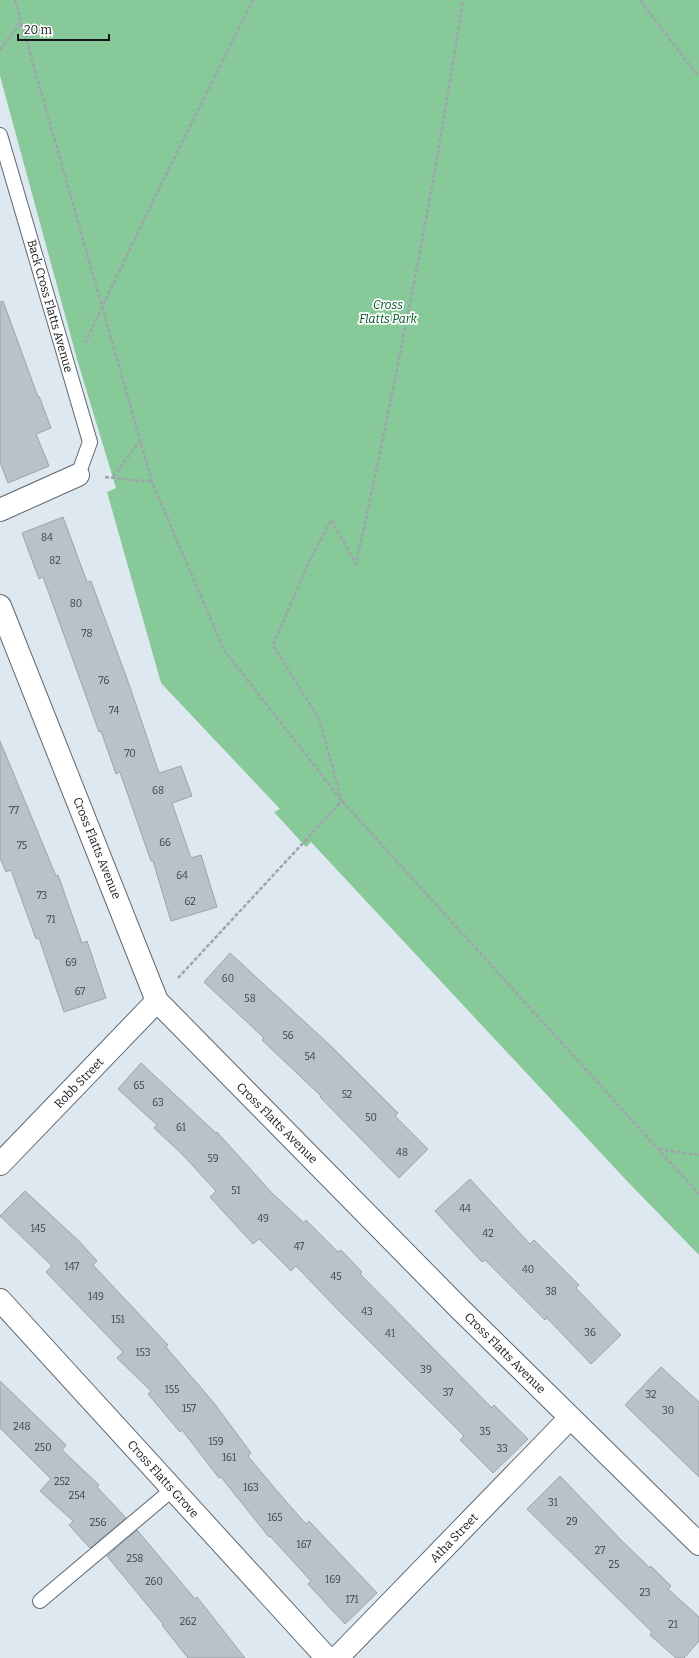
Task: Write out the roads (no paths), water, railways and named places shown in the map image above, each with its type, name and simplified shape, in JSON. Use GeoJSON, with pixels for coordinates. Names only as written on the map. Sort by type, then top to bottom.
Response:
{"type":"FeatureCollection","features":[{"type":"Feature","properties":{"kind":"street"},"geometry":{"type":"LineString","coordinates":[[0,510],[78,476]]}},
{"type":"Feature","properties":{"kind":"street","name":"Cross Flatts Avenue"},"geometry":{"type":"LineString","coordinates":[[0,606],[157,1001],[452,1301],[699,1544]]}},
{"type":"Feature","properties":{"kind":"street","name":"Robb Street"},"geometry":{"type":"LineString","coordinates":[[0,1164],[157,1001]]}},
{"type":"Feature","properties":{"kind":"street","name":"Cross Flatts Grove"},"geometry":{"type":"LineString","coordinates":[[0,1300],[326,1658]]}},
{"type":"Feature","properties":{"kind":"street","name":"Atha Street"},"geometry":{"type":"LineString","coordinates":[[337,1658],[570,1418]]}},
{"type":"Feature","properties":{"kind":"lane","name":"Back Cross Flatts Avenue"},"geometry":{"type":"LineString","coordinates":[[0,135],[90,442],[78,476]]}},
{"type":"Feature","properties":{"kind":"lane"},"geometry":{"type":"LineString","coordinates":[[40,1601],[173,1489]]}},
{"type":"Feature","properties":{"kind":"park label","name":"Cross Flatts Park"},"geometry":{"type":"Point","coordinates":[388,312]}}]}
